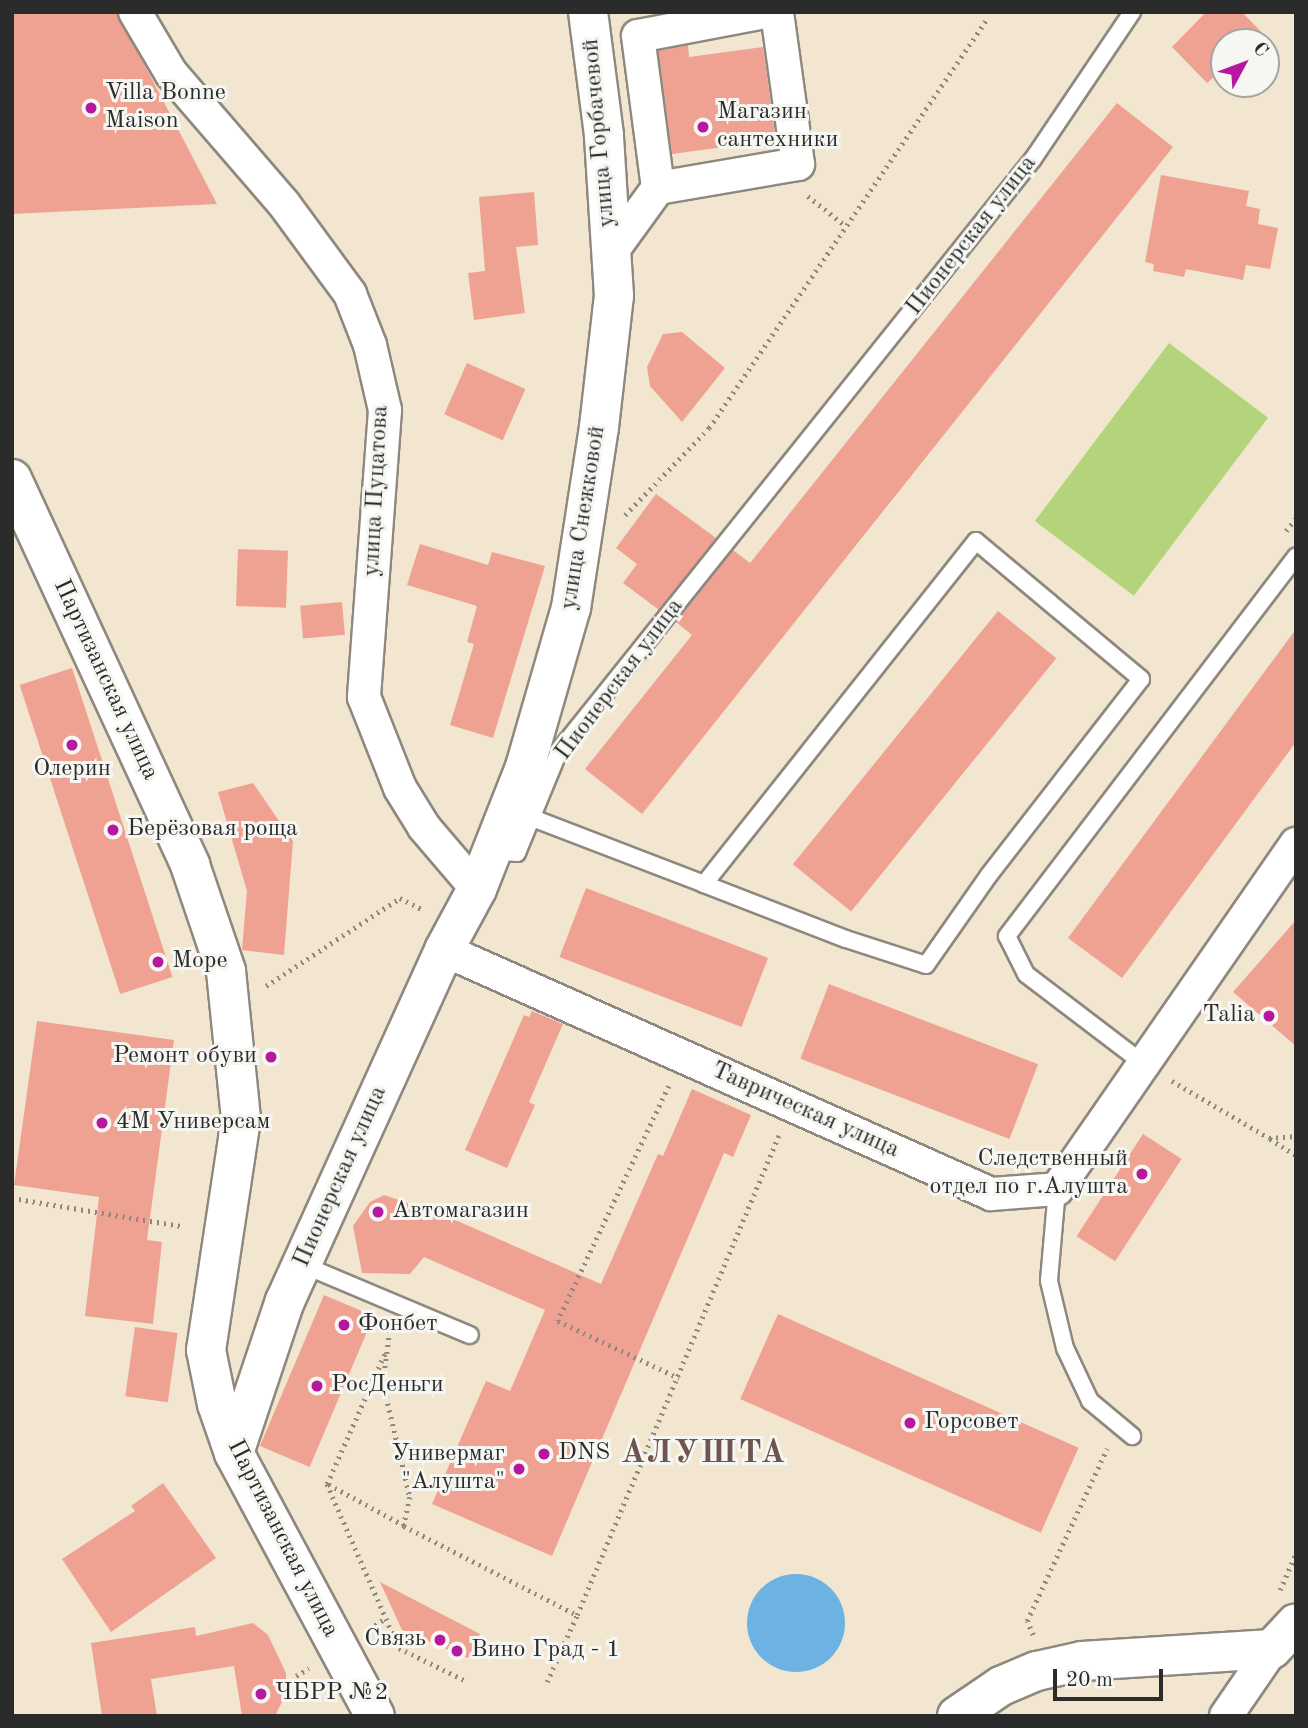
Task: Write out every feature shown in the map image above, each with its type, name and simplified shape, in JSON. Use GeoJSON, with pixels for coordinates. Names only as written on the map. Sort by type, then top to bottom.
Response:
{"type":"FeatureCollection","features":[{"type":"Feature","properties":{"kind":"main road","name":"улица Горбачевой"},"geometry":{"type":"LineString","coordinates":[[588,12],[604,135],[610,254]]}},
{"type":"Feature","properties":{"kind":"main road","name":"улица Снежковой"},"geometry":{"type":"LineString","coordinates":[[492,852],[525,767],[570,608],[614,296],[610,254]]}},
{"type":"Feature","properties":{"kind":"main road","name":"Партизанская улица"},"geometry":{"type":"LineString","coordinates":[[12,479],[190,865],[226,971],[241,1119],[206,1350],[216,1404],[234,1453],[375,1716]]}},
{"type":"Feature","properties":{"kind":"main road","name":"Пионерская улица"},"geometry":{"type":"LineString","coordinates":[[234,1453],[285,1301],[444,950],[477,889],[492,852]]}},
{"type":"Feature","properties":{"kind":"main road"},"geometry":{"type":"LineString","coordinates":[[957,1716],[1001,1686],[1037,1671],[1082,1661],[1282,1631]]}},
{"type":"Feature","properties":{"kind":"street","name":"улица Пуцатова"},"geometry":{"type":"LineString","coordinates":[[135,12],[171,73],[284,204],[350,294],[370,345],[386,410],[364,697],[400,788],[424,827],[477,889]]}},
{"type":"Feature","properties":{"kind":"street"},"geometry":{"type":"LineString","coordinates":[[610,254],[658,188],[638,36],[765,12]]}},
{"type":"Feature","properties":{"kind":"street"},"geometry":{"type":"LineString","coordinates":[[658,188],[798,164],[777,12]]}},
{"type":"Feature","properties":{"kind":"street"},"geometry":{"type":"LineString","coordinates":[[1057,1189],[1296,844]]}},
{"type":"Feature","properties":{"kind":"street","name":"Таврическая улица"},"geometry":{"type":"LineString","coordinates":[[444,950],[991,1194],[1057,1189]]}},
{"type":"Feature","properties":{"kind":"street"},"geometry":{"type":"LineString","coordinates":[[1226,1716],[1282,1631]]}},
{"type":"Feature","properties":{"kind":"lane","name":"Пионерская улица"},"geometry":{"type":"LineString","coordinates":[[492,852],[517,853],[535,818],[559,751],[1033,159],[1132,12]]}},
{"type":"Feature","properties":{"kind":"lane"},"geometry":{"type":"LineString","coordinates":[[535,818],[704,884],[926,965],[989,875],[1141,679],[976,541],[704,884]]}},
{"type":"Feature","properties":{"kind":"lane"},"geometry":{"type":"LineString","coordinates":[[1144,1064],[1026,974],[1007,936],[1296,556]]}},
{"type":"Feature","properties":{"kind":"lane"},"geometry":{"type":"LineString","coordinates":[[1057,1189],[1049,1280],[1065,1348],[1090,1401],[1132,1436]]}},
{"type":"Feature","properties":{"kind":"lane"},"geometry":{"type":"LineString","coordinates":[[302,1264],[394,1306],[470,1335]]}},
{"type":"Feature","properties":{"kind":"path"},"geometry":{"type":"LineString","coordinates":[[578,563],[709,428],[986,20]]}},
{"type":"Feature","properties":{"kind":"path"},"geometry":{"type":"LineString","coordinates":[[798,164],[804,193],[846,226]]}},
{"type":"Feature","properties":{"kind":"path"},"geometry":{"type":"LineString","coordinates":[[265,987],[400,898]]}},
{"type":"Feature","properties":{"kind":"path"},"geometry":{"type":"LineString","coordinates":[[679,1378],[558,1321],[682,1056]]}},
{"type":"Feature","properties":{"kind":"path"},"geometry":{"type":"LineString","coordinates":[[1144,1064],[1296,1156]]}},
{"type":"Feature","properties":{"kind":"path"},"geometry":{"type":"LineString","coordinates":[[547,1682],[679,1378],[792,1105]]}},
{"type":"Feature","properties":{"kind":"path"},"geometry":{"type":"LineString","coordinates":[[1269,1138],[1296,1136]]}},
{"type":"Feature","properties":{"kind":"path"},"geometry":{"type":"LineString","coordinates":[[12,1198],[181,1226]]}},
{"type":"Feature","properties":{"kind":"path"},"geometry":{"type":"LineString","coordinates":[[394,1306],[383,1383],[410,1497],[404,1526]]}},
{"type":"Feature","properties":{"kind":"path"},"geometry":{"type":"LineString","coordinates":[[388,1347],[327,1484],[399,1648],[466,1681]]}},
{"type":"Feature","properties":{"kind":"path"},"geometry":{"type":"LineString","coordinates":[[1037,1671],[1027,1621],[1118,1425]]}},
{"type":"Feature","properties":{"kind":"path"},"geometry":{"type":"LineString","coordinates":[[327,1484],[576,1615]]}},
{"type":"Feature","properties":{"kind":"path"},"geometry":{"type":"LineString","coordinates":[[1282,1631],[1296,1553]]}},
{"type":"Feature","properties":{"kind":"green space"},"geometry":{"type":"Polygon","coordinates":[[[1169,343],[1268,418],[1134,596],[1035,521],[1169,343]]]}},
{"type":"Feature","properties":{"kind":"water"},"geometry":{"type":"Polygon","coordinates":[[[796,1574],[815,1578],[831,1588],[841,1604],[845,1623],[841,1642],[831,1658],[815,1668],[796,1672],[777,1668],[761,1658],[751,1642],[747,1623],[751,1604],[761,1588],[777,1578],[796,1574]]]}},
{"type":"Feature","properties":{"kind":"building","name":"Villa Bonne Maison"},"geometry":{"type":"Polygon","coordinates":[[[12,12],[117,12],[217,204],[12,214],[12,12]]]}},
{"type":"Feature","properties":{"kind":"building"},"geometry":{"type":"Polygon","coordinates":[[[1206,12],[1242,12],[1258,28],[1210,28],[1210,80],[1207,83],[1172,47],[1206,12]]]}},
{"type":"Feature","properties":{"kind":"building"},"geometry":{"type":"Polygon","coordinates":[[[688,45],[689,57],[763,47],[776,140],[672,154],[658,51],[688,45]]]}},
{"type":"Feature","properties":{"kind":"building"},"geometry":{"type":"Polygon","coordinates":[[[1117,103],[1173,147],[642,814],[585,769],[692,635],[676,622],[733,550],[750,563],[1117,103]]]}},
{"type":"Feature","properties":{"kind":"building"},"geometry":{"type":"Polygon","coordinates":[[[1161,175],[1249,191],[1246,206],[1260,209],[1258,224],[1278,228],[1270,269],[1246,265],[1243,280],[1186,269],[1184,277],[1153,271],[1154,264],[1145,262],[1161,175]]]}},
{"type":"Feature","properties":{"kind":"building"},"geometry":{"type":"Polygon","coordinates":[[[534,192],[538,245],[516,247],[525,313],[474,320],[468,273],[485,271],[479,197],[534,192]]]}},
{"type":"Feature","properties":{"kind":"building"},"geometry":{"type":"Polygon","coordinates":[[[682,332],[725,368],[682,422],[650,386],[647,367],[663,334],[682,332]]]}},
{"type":"Feature","properties":{"kind":"building"},"geometry":{"type":"Polygon","coordinates":[[[467,363],[525,389],[503,440],[444,414],[467,363]]]}},
{"type":"Feature","properties":{"kind":"building"},"geometry":{"type":"Polygon","coordinates":[[[656,494],[716,538],[659,610],[623,583],[637,564],[616,548],[656,494]]]}},
{"type":"Feature","properties":{"kind":"building"},"geometry":{"type":"Polygon","coordinates":[[[420,544],[488,565],[492,552],[545,566],[493,738],[450,725],[474,644],[467,642],[477,606],[407,585],[420,544]]]}},
{"type":"Feature","properties":{"kind":"building"},"geometry":{"type":"Polygon","coordinates":[[[238,549],[288,551],[286,608],[236,606],[238,549]]]}},
{"type":"Feature","properties":{"kind":"building"},"geometry":{"type":"Polygon","coordinates":[[[342,602],[345,635],[303,639],[300,606],[342,602]]]}},
{"type":"Feature","properties":{"kind":"building"},"geometry":{"type":"Polygon","coordinates":[[[998,611],[1056,658],[851,912],[793,864],[998,611]]]}},
{"type":"Feature","properties":{"kind":"building"},"geometry":{"type":"Polygon","coordinates":[[[1296,629],[1296,742],[1122,978],[1068,938],[1296,629]]]}},
{"type":"Feature","properties":{"kind":"building"},"geometry":{"type":"Polygon","coordinates":[[[72,668],[172,977],[120,994],[20,685],[72,668]]]}},
{"type":"Feature","properties":{"kind":"building"},"geometry":{"type":"Polygon","coordinates":[[[253,783],[293,841],[284,955],[242,950],[247,891],[218,792],[253,783]]]}},
{"type":"Feature","properties":{"kind":"building"},"geometry":{"type":"Polygon","coordinates":[[[586,888],[768,958],[742,1027],[559,957],[586,888]]]}},
{"type":"Feature","properties":{"kind":"building"},"geometry":{"type":"Polygon","coordinates":[[[1296,920],[1296,1046],[1233,992],[1296,920]]]}},
{"type":"Feature","properties":{"kind":"building"},"geometry":{"type":"Polygon","coordinates":[[[829,984],[1038,1064],[1009,1139],[800,1059],[829,984]]]}},
{"type":"Feature","properties":{"kind":"building"},"geometry":{"type":"Polygon","coordinates":[[[532,1011],[563,1024],[529,1102],[535,1105],[507,1168],[465,1150],[524,1015],[529,1017],[532,1011]]]}},
{"type":"Feature","properties":{"kind":"building"},"geometry":{"type":"Polygon","coordinates":[[[37,1021],[174,1040],[147,1240],[162,1242],[153,1324],[85,1316],[99,1197],[14,1185],[37,1021]]]}},
{"type":"Feature","properties":{"kind":"building"},"geometry":{"type":"Polygon","coordinates":[[[692,1089],[751,1115],[733,1157],[724,1153],[552,1556],[432,1504],[486,1381],[510,1391],[545,1310],[424,1257],[410,1274],[362,1273],[353,1226],[370,1202],[384,1195],[446,1216],[601,1284],[658,1154],[663,1156],[692,1089]]]}},
{"type":"Feature","properties":{"kind":"building"},"geometry":{"type":"Polygon","coordinates":[[[1143,1134],[1182,1159],[1115,1261],[1077,1236],[1143,1134]]]}},
{"type":"Feature","properties":{"kind":"building"},"geometry":{"type":"Polygon","coordinates":[[[324,1295],[374,1316],[310,1467],[260,1446],[324,1295]]]}},
{"type":"Feature","properties":{"kind":"building","name":"Горсовет"},"geometry":{"type":"Polygon","coordinates":[[[778,1314],[1079,1448],[1041,1533],[740,1399],[778,1314]]]}},
{"type":"Feature","properties":{"kind":"building"},"geometry":{"type":"Polygon","coordinates":[[[135,1327],[178,1333],[168,1402],[125,1396],[135,1327]]]}},
{"type":"Feature","properties":{"kind":"building"},"geometry":{"type":"Polygon","coordinates":[[[163,1483],[216,1558],[111,1632],[62,1559],[135,1511],[131,1506],[163,1483]]]}},
{"type":"Feature","properties":{"kind":"building"},"geometry":{"type":"Polygon","coordinates":[[[380,1582],[480,1634],[468,1658],[402,1630],[380,1582]]]}},
{"type":"Feature","properties":{"kind":"building"},"geometry":{"type":"Polygon","coordinates":[[[253,1623],[268,1635],[286,1673],[286,1694],[275,1716],[242,1716],[234,1666],[151,1679],[157,1716],[102,1716],[91,1643],[195,1627],[196,1636],[253,1623]]]}},
{"type":"Feature","properties":{"kind":"place","name":"Villa Bonne Maison"},"geometry":{"type":"Point","coordinates":[91,108]}},
{"type":"Feature","properties":{"kind":"place","name":"Магазин сантехники"},"geometry":{"type":"Point","coordinates":[703,127]}},
{"type":"Feature","properties":{"kind":"place","name":"Олерин"},"geometry":{"type":"Point","coordinates":[72,745]}},
{"type":"Feature","properties":{"kind":"place","name":"Берёзовая роща"},"geometry":{"type":"Point","coordinates":[113,830]}},
{"type":"Feature","properties":{"kind":"place","name":"Море"},"geometry":{"type":"Point","coordinates":[158,962]}},
{"type":"Feature","properties":{"kind":"place","name":"Talia"},"geometry":{"type":"Point","coordinates":[1269,1016]}},
{"type":"Feature","properties":{"kind":"place","name":"Ремонт обуви"},"geometry":{"type":"Point","coordinates":[271,1057]}},
{"type":"Feature","properties":{"kind":"place","name":"4М Универсам"},"geometry":{"type":"Point","coordinates":[102,1123]}},
{"type":"Feature","properties":{"kind":"place","name":"Следственный отдел по г.Алушта"},"geometry":{"type":"Point","coordinates":[1142,1174]}},
{"type":"Feature","properties":{"kind":"place","name":"Автомагазин"},"geometry":{"type":"Point","coordinates":[378,1212]}},
{"type":"Feature","properties":{"kind":"place","name":"Фонбет"},"geometry":{"type":"Point","coordinates":[344,1325]}},
{"type":"Feature","properties":{"kind":"place","name":"РосДеньги"},"geometry":{"type":"Point","coordinates":[317,1386]}},
{"type":"Feature","properties":{"kind":"place","name":"Горсовет"},"geometry":{"type":"Point","coordinates":[910,1423]}},
{"type":"Feature","properties":{"kind":"place","name":"DNS"},"geometry":{"type":"Point","coordinates":[544,1454]}},
{"type":"Feature","properties":{"kind":"place","name":"Универмаг \"Алушта\""},"geometry":{"type":"Point","coordinates":[519,1469]}},
{"type":"Feature","properties":{"kind":"place","name":"Связь"},"geometry":{"type":"Point","coordinates":[440,1640]}},
{"type":"Feature","properties":{"kind":"place","name":"Вино Град - 1"},"geometry":{"type":"Point","coordinates":[457,1651]}},
{"type":"Feature","properties":{"kind":"place","name":"ЧБРР №2"},"geometry":{"type":"Point","coordinates":[261,1694]}},
{"type":"Feature","properties":{"kind":"district","name":"АЛУШТА"},"geometry":{"type":"Point","coordinates":[704,1454]}}]}
